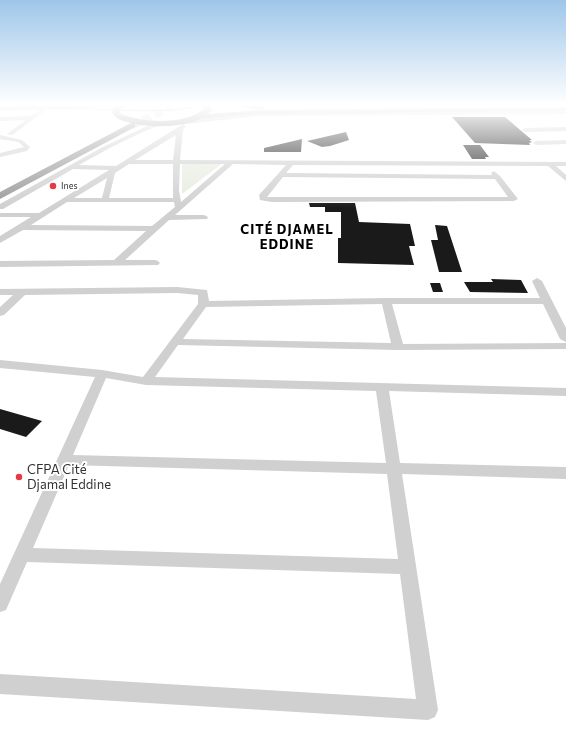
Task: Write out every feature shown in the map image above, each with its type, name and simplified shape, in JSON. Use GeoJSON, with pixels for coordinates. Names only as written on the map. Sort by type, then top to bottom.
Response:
{"type":"FeatureCollection","features":[{"type":"Feature","properties":{"kind":"highway"},"geometry":{"type":"LineString","coordinates":[[0,187],[90,139]]}},
{"type":"Feature","properties":{"kind":"highway"},"geometry":{"type":"LineString","coordinates":[[0,196],[58,165],[97,139]]}},
{"type":"Feature","properties":{"kind":"highway"},"geometry":{"type":"LineString","coordinates":[[74,163],[119,139]]}},
{"type":"Feature","properties":{"kind":"highway"},"geometry":{"type":"LineString","coordinates":[[58,165],[74,163],[103,149]]}},
{"type":"Feature","properties":{"kind":"street"},"geometry":{"type":"LineString","coordinates":[[0,155],[25,150],[27,147],[20,141],[12,139]]}},
{"type":"Feature","properties":{"kind":"street"},"geometry":{"type":"LineString","coordinates":[[103,149],[123,139]]}},
{"type":"Feature","properties":{"kind":"street"},"geometry":{"type":"LineString","coordinates":[[0,240],[164,139]]}},
{"type":"Feature","properties":{"kind":"street"},"geometry":{"type":"LineString","coordinates":[[178,203],[177,161],[179,139]]}},
{"type":"Feature","properties":{"kind":"street"},"geometry":{"type":"LineString","coordinates":[[536,143],[566,142]]}},
{"type":"Feature","properties":{"kind":"street"},"geometry":{"type":"LineString","coordinates":[[127,162],[177,161],[566,164]]}},
{"type":"Feature","properties":{"kind":"street"},"geometry":{"type":"LineString","coordinates":[[117,263],[168,218],[178,203],[232,162]]}},
{"type":"Feature","properties":{"kind":"street"},"geometry":{"type":"LineString","coordinates":[[282,175],[496,175],[514,199],[272,200],[263,198],[263,195],[292,162]]}},
{"type":"Feature","properties":{"kind":"street"},"geometry":{"type":"LineString","coordinates":[[0,207],[74,163],[114,169]]}},
{"type":"Feature","properties":{"kind":"street"},"geometry":{"type":"LineString","coordinates":[[550,164],[566,179]]}},
{"type":"Feature","properties":{"kind":"street"},"geometry":{"type":"LineString","coordinates":[[105,200],[114,169]]}},
{"type":"Feature","properties":{"kind":"street"},"geometry":{"type":"LineString","coordinates":[[66,200],[178,203]]}},
{"type":"Feature","properties":{"kind":"street"},"geometry":{"type":"LineString","coordinates":[[0,215],[39,216]]}},
{"type":"Feature","properties":{"kind":"street"},"geometry":{"type":"LineString","coordinates":[[168,218],[204,217]]}},
{"type":"Feature","properties":{"kind":"street"},"geometry":{"type":"LineString","coordinates":[[21,227],[154,229]]}},
{"type":"Feature","properties":{"kind":"street"},"geometry":{"type":"LineString","coordinates":[[0,264],[156,263]]}},
{"type":"Feature","properties":{"kind":"street"},"geometry":{"type":"LineString","coordinates":[[538,281],[566,339]]}},
{"type":"Feature","properties":{"kind":"street"},"geometry":{"type":"LineString","coordinates":[[0,292],[196,291],[204,294],[203,304],[146,381]]}},
{"type":"Feature","properties":{"kind":"street"},"geometry":{"type":"LineString","coordinates":[[0,313],[21,293]]}},
{"type":"Feature","properties":{"kind":"street"},"geometry":{"type":"LineString","coordinates":[[203,304],[386,301],[548,301]]}},
{"type":"Feature","properties":{"kind":"street"},"geometry":{"type":"LineString","coordinates":[[386,301],[398,347]]}},
{"type":"Feature","properties":{"kind":"street"},"geometry":{"type":"LineString","coordinates":[[174,342],[398,347],[566,346]]}},
{"type":"Feature","properties":{"kind":"street"},"geometry":{"type":"LineString","coordinates":[[0,364],[102,374],[146,381],[566,392]]}},
{"type":"Feature","properties":{"kind":"street"},"geometry":{"type":"LineString","coordinates":[[0,604],[102,374]]}},
{"type":"Feature","properties":{"kind":"street"},"geometry":{"type":"LineString","coordinates":[[0,684],[428,710],[382,386]]}},
{"type":"Feature","properties":{"kind":"street"},"geometry":{"type":"LineString","coordinates":[[64,460],[566,473]]}},
{"type":"Feature","properties":{"kind":"street"},"geometry":{"type":"LineString","coordinates":[[22,555],[407,567]]}},
{"type":"Feature","properties":{"kind":"shaded area"},"geometry":{"type":"Polygon","coordinates":[[[182,163],[223,163],[182,194],[182,163]]]}},
{"type":"Feature","properties":{"kind":"building"},"geometry":{"type":"Polygon","coordinates":[[[302,139],[301,152],[264,152],[264,148],[302,139]]]}},
{"type":"Feature","properties":{"kind":"building"},"geometry":{"type":"Polygon","coordinates":[[[314,139],[349,140],[322,147],[307,141],[314,139]]]}},
{"type":"Feature","properties":{"kind":"building"},"geometry":{"type":"Polygon","coordinates":[[[472,139],[532,140],[529,140],[532,142],[529,143],[530,145],[475,143],[472,139]]]}},
{"type":"Feature","properties":{"kind":"building"},"geometry":{"type":"Polygon","coordinates":[[[463,145],[480,145],[489,157],[485,157],[486,159],[472,159],[463,145]]]}},
{"type":"Feature","properties":{"kind":"building"},"geometry":{"type":"Polygon","coordinates":[[[309,203],[355,203],[359,222],[410,224],[415,246],[409,246],[414,265],[338,263],[338,238],[341,238],[341,212],[325,212],[325,207],[310,207],[309,203]]]}},
{"type":"Feature","properties":{"kind":"building"},"geometry":{"type":"Polygon","coordinates":[[[435,225],[447,226],[462,272],[439,272],[431,240],[438,240],[435,225]]]}},
{"type":"Feature","properties":{"kind":"building"},"geometry":{"type":"Polygon","coordinates":[[[491,279],[521,280],[528,293],[470,292],[464,282],[493,282],[491,279]]]}},
{"type":"Feature","properties":{"kind":"building"},"geometry":{"type":"Polygon","coordinates":[[[430,283],[440,283],[443,292],[433,292],[430,283]]]}},
{"type":"Feature","properties":{"kind":"building"},"geometry":{"type":"Polygon","coordinates":[[[0,409],[42,421],[26,437],[0,429],[0,409]]]}},
{"type":"Feature","properties":{"kind":"place","name":"Ines"},"geometry":{"type":"Point","coordinates":[53,186]}},
{"type":"Feature","properties":{"kind":"place","name":"CFPA Cité Djamal Eddine"},"geometry":{"type":"Point","coordinates":[19,477]}},
{"type":"Feature","properties":{"kind":"district","name":"CITÉ DJAMEL EDDINE"},"geometry":{"type":"Point","coordinates":[287,238]}}]}
